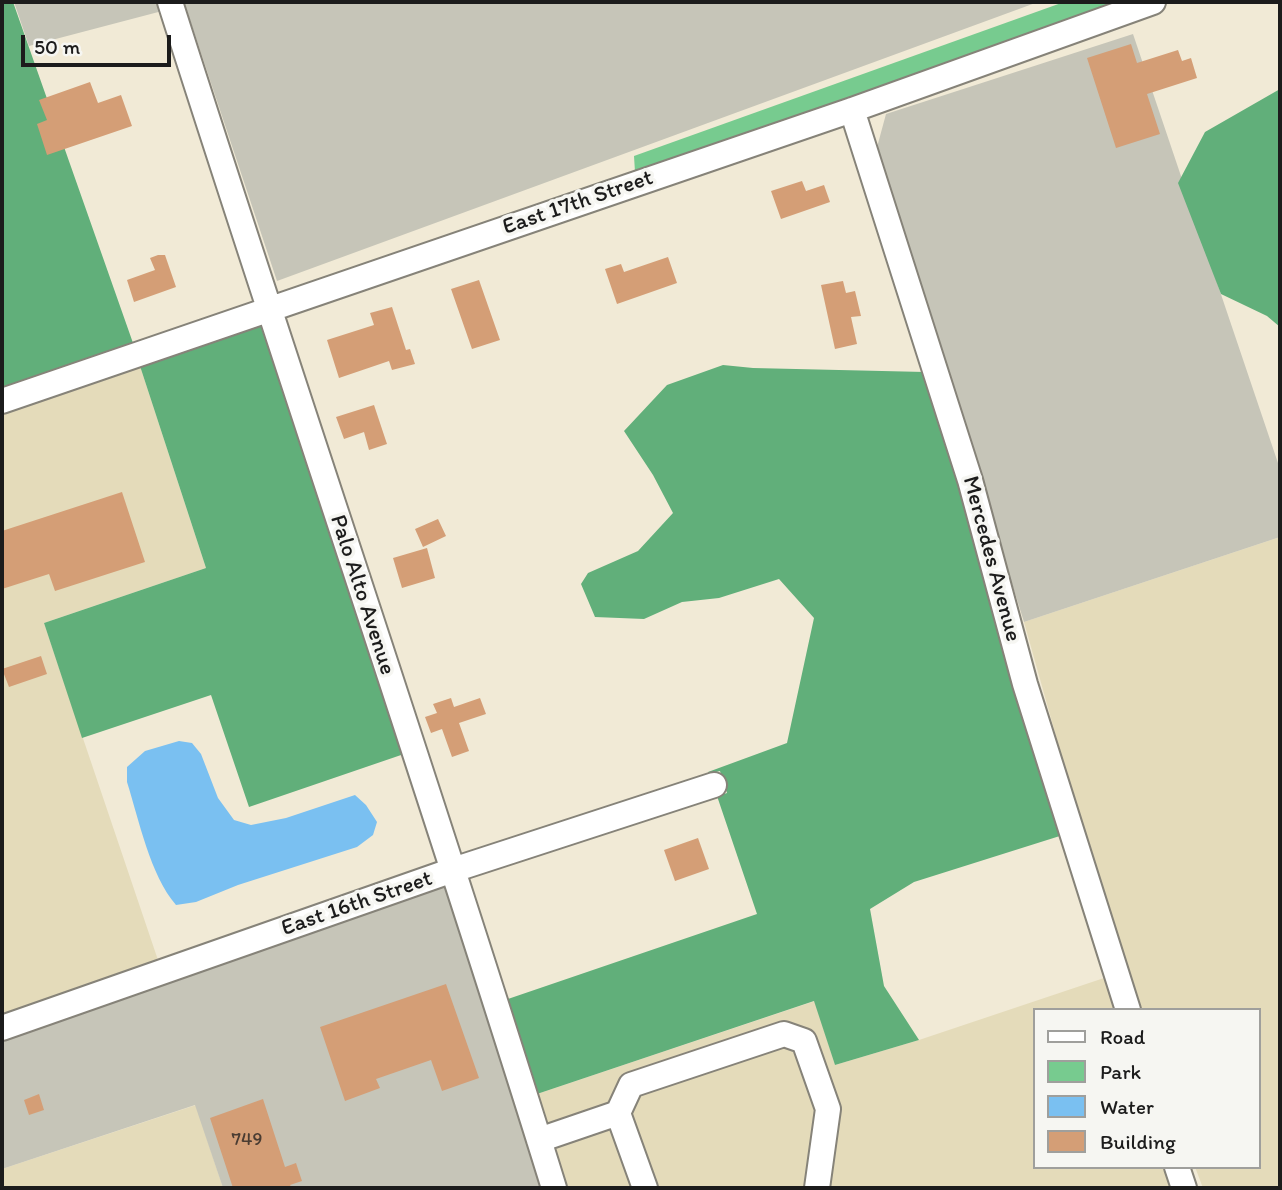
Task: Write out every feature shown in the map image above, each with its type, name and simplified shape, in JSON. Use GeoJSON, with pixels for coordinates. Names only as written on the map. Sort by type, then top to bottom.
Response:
{"type":"FeatureCollection","features":[{"type":"Feature","properties":{"kind":"street","name":"Palo Alto Avenue"},"geometry":{"type":"LineString","coordinates":[[170,2],[554,1188]]}},
{"type":"Feature","properties":{"kind":"street","name":"East 17th Street"},"geometry":{"type":"LineString","coordinates":[[2,401],[852,110],[1153,2]]}},
{"type":"Feature","properties":{"kind":"street","name":"Mercedes Avenue"},"geometry":{"type":"LineString","coordinates":[[852,110],[970,480],[1026,684],[1127,1008]]}},
{"type":"Feature","properties":{"kind":"street","name":"East 16th Street"},"geometry":{"type":"LineString","coordinates":[[2,1028],[453,870],[714,785]]}},
{"type":"Feature","properties":{"kind":"street"},"geometry":{"type":"LineString","coordinates":[[646,1188],[618,1113],[631,1085],[784,1034],[804,1041],[828,1109],[817,1188]]}},
{"type":"Feature","properties":{"kind":"street"},"geometry":{"type":"LineString","coordinates":[[539,1140],[618,1113]]}},
{"type":"Feature","properties":{"kind":"street"},"geometry":{"type":"LineString","coordinates":[[1178,1169],[1184,1188]]}},
{"type":"Feature","properties":{"kind":"shaded area"},"geometry":{"type":"Polygon","coordinates":[[[14,2],[1038,2],[277,281],[185,5],[29,46],[14,2]]]}},
{"type":"Feature","properties":{"kind":"shaded area"},"geometry":{"type":"Polygon","coordinates":[[[1133,34],[1280,469],[1280,537],[1024,622],[876,151],[886,114],[1133,34]]]}},
{"type":"Feature","properties":{"kind":"shaded area"},"geometry":{"type":"Polygon","coordinates":[[[140,366],[206,568],[44,623],[160,966],[2,1017],[2,414],[140,366]]]}},
{"type":"Feature","properties":{"kind":"shaded area"},"geometry":{"type":"Polygon","coordinates":[[[1280,537],[1280,1188],[1203,1188],[1196,1169],[1261,1169],[1261,1008],[1139,1008],[1082,829],[1024,622],[1280,537]]]}},
{"type":"Feature","properties":{"kind":"shaded area"},"geometry":{"type":"Polygon","coordinates":[[[447,884],[543,1188],[223,1188],[195,1105],[2,1169],[2,1037],[447,884]]]}},
{"type":"Feature","properties":{"kind":"shaded area"},"geometry":{"type":"Polygon","coordinates":[[[1107,977],[1117,1008],[1034,1008],[1034,1169],[1171,1169],[1176,1188],[560,1188],[531,1096],[815,1001],[835,1065],[1107,977]]]}},
{"type":"Feature","properties":{"kind":"shaded area"},"geometry":{"type":"Polygon","coordinates":[[[196,1105],[223,1188],[2,1188],[2,1169],[196,1105]]]}},
{"type":"Feature","properties":{"kind":"green space"},"geometry":{"type":"Polygon","coordinates":[[[2,2],[13,2],[133,343],[2,389],[2,2]]]}},
{"type":"Feature","properties":{"kind":"green space"},"geometry":{"type":"Polygon","coordinates":[[[1064,2],[1119,2],[635,172],[634,156],[1064,2]]]}},
{"type":"Feature","properties":{"kind":"green space"},"geometry":{"type":"Polygon","coordinates":[[[1280,89],[1280,327],[1267,316],[1221,294],[1178,183],[1205,132],[1280,89]]]}},
{"type":"Feature","properties":{"kind":"green space"},"geometry":{"type":"Polygon","coordinates":[[[262,323],[404,754],[249,807],[211,695],[82,738],[44,623],[206,568],[140,366],[262,323]]]}},
{"type":"Feature","properties":{"kind":"green space"},"geometry":{"type":"Polygon","coordinates":[[[723,365],[925,372],[1063,835],[914,882],[870,909],[884,986],[919,1040],[835,1065],[814,1001],[531,1096],[505,1000],[757,914],[717,796],[727,793],[720,771],[708,772],[787,743],[814,618],[779,579],[719,598],[682,602],[644,619],[595,617],[581,584],[588,573],[638,551],[673,513],[653,475],[624,431],[667,385],[723,365]]]}},
{"type":"Feature","properties":{"kind":"water"},"geometry":{"type":"Polygon","coordinates":[[[179,741],[192,743],[201,754],[218,798],[234,820],[251,825],[286,818],[355,795],[366,805],[377,822],[373,835],[357,847],[238,885],[196,902],[176,905],[152,863],[127,782],[127,767],[145,751],[179,741]]]}},
{"type":"Feature","properties":{"kind":"building"},"geometry":{"type":"Polygon","coordinates":[[[1131,44],[1137,63],[1178,50],[1182,61],[1191,58],[1197,78],[1147,94],[1160,134],[1116,148],[1087,58],[1131,44]]]}},
{"type":"Feature","properties":{"kind":"building"},"geometry":{"type":"Polygon","coordinates":[[[90,82],[98,103],[121,95],[132,126],[47,155],[37,124],[47,120],[39,100],[90,82]]]}},
{"type":"Feature","properties":{"kind":"building"},"geometry":{"type":"Polygon","coordinates":[[[802,181],[806,191],[824,185],[830,202],[781,219],[771,191],[802,181]]]}},
{"type":"Feature","properties":{"kind":"building"},"geometry":{"type":"Polygon","coordinates":[[[165,255],[176,287],[134,302],[127,280],[155,270],[150,258],[165,255]]]}},
{"type":"Feature","properties":{"kind":"building"},"geometry":{"type":"Polygon","coordinates":[[[668,257],[677,283],[617,304],[605,269],[621,264],[624,272],[668,257]]]}},
{"type":"Feature","properties":{"kind":"building"},"geometry":{"type":"Polygon","coordinates":[[[479,280],[500,340],[472,349],[451,289],[479,280]]]}},
{"type":"Feature","properties":{"kind":"building"},"geometry":{"type":"Polygon","coordinates":[[[843,281],[846,293],[855,291],[861,316],[851,317],[857,344],[835,349],[821,285],[843,281]]]}},
{"type":"Feature","properties":{"kind":"building"},"geometry":{"type":"Polygon","coordinates":[[[392,307],[406,350],[410,349],[415,364],[392,370],[389,361],[339,378],[327,340],[374,325],[370,313],[392,307]]]}},
{"type":"Feature","properties":{"kind":"building"},"geometry":{"type":"Polygon","coordinates":[[[374,405],[387,444],[369,450],[364,432],[344,439],[336,417],[374,405]]]}},
{"type":"Feature","properties":{"kind":"building"},"geometry":{"type":"Polygon","coordinates":[[[122,492],[145,562],[55,591],[49,574],[2,589],[2,531],[122,492]]]}},
{"type":"Feature","properties":{"kind":"building"},"geometry":{"type":"Polygon","coordinates":[[[438,519],[446,536],[423,547],[415,529],[438,519]]]}},
{"type":"Feature","properties":{"kind":"building"},"geometry":{"type":"Polygon","coordinates":[[[427,548],[435,578],[402,588],[393,558],[427,548]]]}},
{"type":"Feature","properties":{"kind":"building"},"geometry":{"type":"Polygon","coordinates":[[[41,656],[47,674],[9,687],[2,669],[41,656]]]}},
{"type":"Feature","properties":{"kind":"building"},"geometry":{"type":"Polygon","coordinates":[[[451,698],[454,707],[480,698],[486,714],[459,723],[469,751],[452,757],[442,729],[431,733],[425,717],[437,713],[433,704],[451,698]]]}},
{"type":"Feature","properties":{"kind":"building"},"geometry":{"type":"Polygon","coordinates":[[[698,838],[709,869],[675,881],[664,850],[698,838]]]}},
{"type":"Feature","properties":{"kind":"building"},"geometry":{"type":"Polygon","coordinates":[[[446,984],[479,1078],[442,1091],[431,1060],[376,1079],[380,1088],[345,1101],[320,1027],[446,984]]]}},
{"type":"Feature","properties":{"kind":"building"},"geometry":{"type":"Polygon","coordinates":[[[39,1094],[44,1110],[29,1115],[24,1100],[39,1094]]]}},
{"type":"Feature","properties":{"kind":"building"},"geometry":{"type":"Polygon","coordinates":[[[263,1099],[285,1167],[296,1163],[302,1181],[290,1185],[292,1188],[233,1188],[210,1118],[263,1099]]]}}]}
